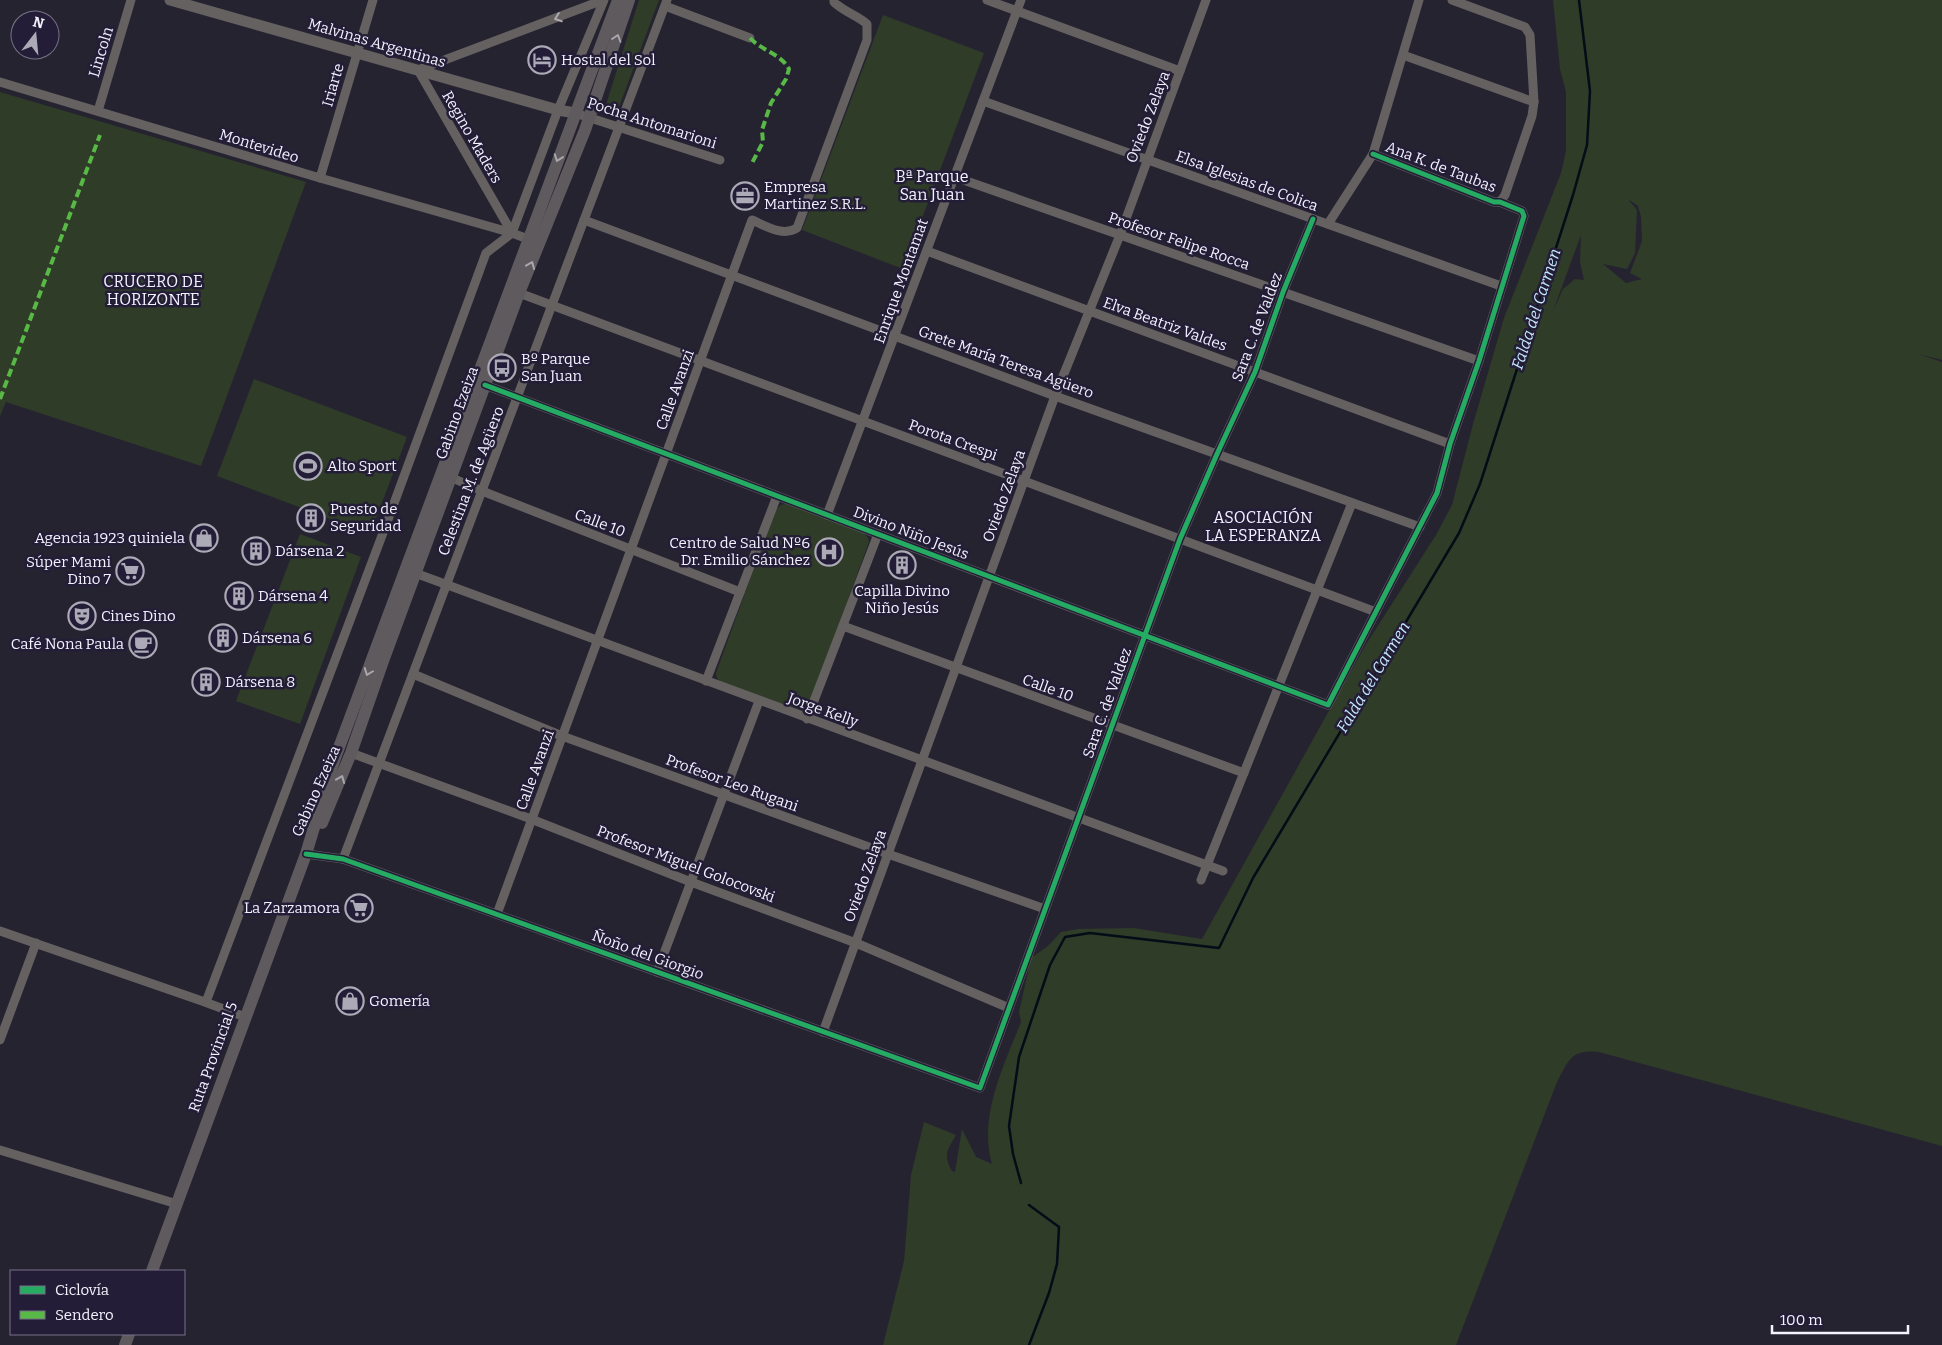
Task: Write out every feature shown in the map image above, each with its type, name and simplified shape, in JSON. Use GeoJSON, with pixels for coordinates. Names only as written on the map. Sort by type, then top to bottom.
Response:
{"type":"FeatureCollection","features":[{"type":"Feature","properties":{"kind":"main road","name":"Gabino Ezeiza"},"geometry":{"type":"LineString","coordinates":[[306,854],[322,823],[351,753],[485,385],[590,118],[629,0]]}},
{"type":"Feature","properties":{"kind":"main road","name":"Gabino Ezeiza"},"geometry":{"type":"LineString","coordinates":[[306,854],[334,760],[617,2]]}},
{"type":"Feature","properties":{"kind":"main road","name":"Ruta Provincial 5"},"geometry":{"type":"LineString","coordinates":[[152,1270],[306,854]]}},
{"type":"Feature","properties":{"kind":"street","name":"Lincoln"},"geometry":{"type":"LineString","coordinates":[[98,111],[131,0]]}},
{"type":"Feature","properties":{"kind":"street","name":"Malvinas Argentinas"},"geometry":{"type":"LineString","coordinates":[[170,0],[558,110],[575,113]]}},
{"type":"Feature","properties":{"kind":"street","name":"Iriarte"},"geometry":{"type":"LineString","coordinates":[[320,178],[373,0]]}},
{"type":"Feature","properties":{"kind":"street"},"geometry":{"type":"LineString","coordinates":[[206,1002],[390,517],[486,252],[512,233],[558,110],[603,0]]}},
{"type":"Feature","properties":{"kind":"street"},"geometry":{"type":"LineString","coordinates":[[418,70],[603,0],[617,2]]}},
{"type":"Feature","properties":{"kind":"street","name":"Calle Avanzi"},"geometry":{"type":"LineString","coordinates":[[497,914],[752,220],[781,232],[791,232],[797,228],[867,40],[867,24],[860,18],[842,10],[834,0]]}},
{"type":"Feature","properties":{"kind":"street"},"geometry":{"type":"LineString","coordinates":[[987,0],[1180,72]]}},
{"type":"Feature","properties":{"kind":"street","name":"Enrique Montamat"},"geometry":{"type":"LineString","coordinates":[[827,515],[1021,0]]}},
{"type":"Feature","properties":{"kind":"street","name":"Oviedo Zelaya"},"geometry":{"type":"LineString","coordinates":[[823,1032],[1055,396],[1120,235],[1206,0]]}},
{"type":"Feature","properties":{"kind":"street"},"geometry":{"type":"LineString","coordinates":[[1328,224],[1373,154],[1419,0]]}},
{"type":"Feature","properties":{"kind":"street"},"geometry":{"type":"LineString","coordinates":[[1452,0],[1525,27],[1530,36],[1534,102],[1532,116],[1505,195],[1500,202]]}},
{"type":"Feature","properties":{"kind":"street"},"geometry":{"type":"LineString","coordinates":[[666,3],[750,38]]}},
{"type":"Feature","properties":{"kind":"street","name":"Celestina M. de Agüero"},"geometry":{"type":"LineString","coordinates":[[343,859],[666,3]]}},
{"type":"Feature","properties":{"kind":"street"},"geometry":{"type":"LineString","coordinates":[[1402,55],[1534,102]]}},
{"type":"Feature","properties":{"kind":"street","name":"Regino Maders"},"geometry":{"type":"LineString","coordinates":[[418,70],[512,233]]}},
{"type":"Feature","properties":{"kind":"street","name":"Montevideo"},"geometry":{"type":"LineString","coordinates":[[0,82],[528,239]]}},
{"type":"Feature","properties":{"kind":"street","name":"Elsa Iglesias de Colica"},"geometry":{"type":"LineString","coordinates":[[983,101],[1501,286]]}},
{"type":"Feature","properties":{"kind":"street","name":"Pocha Antomarioni"},"geometry":{"type":"LineString","coordinates":[[575,113],[720,160]]}},
{"type":"Feature","properties":{"kind":"street","name":"Ana K. de Taubas"},"geometry":{"type":"LineString","coordinates":[[1373,154],[1494,202],[1500,202],[1522,211],[1524,216],[1501,286]]}},
{"type":"Feature","properties":{"kind":"street","name":"Profesor Felipe Rocca"},"geometry":{"type":"LineString","coordinates":[[955,177],[1479,361]]}},
{"type":"Feature","properties":{"kind":"street","name":"Sara C. de Valdez"},"geometry":{"type":"LineString","coordinates":[[980,1088],[1180,539],[1255,372],[1282,292],[1313,219]]}},
{"type":"Feature","properties":{"kind":"street","name":"Grete María Teresa Agüero"},"geometry":{"type":"LineString","coordinates":[[584,220],[1055,396],[1420,527]]}},
{"type":"Feature","properties":{"kind":"street","name":"Elva Beatriz Valdes"},"geometry":{"type":"LineString","coordinates":[[927,251],[1450,444]]}},
{"type":"Feature","properties":{"kind":"street"},"geometry":{"type":"LineString","coordinates":[[1376,612],[1437,493],[1450,444],[1479,361],[1501,286]]}},
{"type":"Feature","properties":{"kind":"street","name":"Porota Crespi"},"geometry":{"type":"LineString","coordinates":[[520,293],[1376,612]]}},
{"type":"Feature","properties":{"kind":"street","name":"Divino Niño Jesús"},"geometry":{"type":"LineString","coordinates":[[485,385],[1328,705],[1376,612]]}},
{"type":"Feature","properties":{"kind":"street","name":"Calle 10"},"geometry":{"type":"LineString","coordinates":[[450,478],[740,592]]}},
{"type":"Feature","properties":{"kind":"street"},"geometry":{"type":"LineString","coordinates":[[706,681],[776,496]]}},
{"type":"Feature","properties":{"kind":"street"},"geometry":{"type":"LineString","coordinates":[[1201,880],[1352,503]]}},
{"type":"Feature","properties":{"kind":"street"},"geometry":{"type":"LineString","coordinates":[[807,719],[878,534]]}},
{"type":"Feature","properties":{"kind":"street","name":"Jorge Kelly"},"geometry":{"type":"LineString","coordinates":[[415,573],[1223,871]]}},
{"type":"Feature","properties":{"kind":"street","name":"Calle 10"},"geometry":{"type":"LineString","coordinates":[[843,626],[1244,774]]}},
{"type":"Feature","properties":{"kind":"street","name":"Profesor Leo Rugani"},"geometry":{"type":"LineString","coordinates":[[413,674],[562,736],[1046,909]]}},
{"type":"Feature","properties":{"kind":"street"},"geometry":{"type":"LineString","coordinates":[[656,972],[759,701]]}},
{"type":"Feature","properties":{"kind":"street","name":"Profesor Miguel Golocovski"},"geometry":{"type":"LineString","coordinates":[[351,753],[532,820],[690,882],[856,942],[1009,1008]]}},
{"type":"Feature","properties":{"kind":"street","name":"Ñoño del Giorgio"},"geometry":{"type":"LineString","coordinates":[[306,854],[343,859],[980,1088]]}},
{"type":"Feature","properties":{"kind":"street"},"geometry":{"type":"LineString","coordinates":[[0,931],[245,1017]]}},
{"type":"Feature","properties":{"kind":"street"},"geometry":{"type":"LineString","coordinates":[[0,1040],[36,944]]}},
{"type":"Feature","properties":{"kind":"street"},"geometry":{"type":"LineString","coordinates":[[0,1011],[8,1017]]}},
{"type":"Feature","properties":{"kind":"street"},"geometry":{"type":"LineString","coordinates":[[0,1150],[176,1207]]}},
{"type":"Feature","properties":{"kind":"green space"},"geometry":{"type":"Polygon","coordinates":[[[639,0],[659,0],[616,115],[607,116],[604,111],[639,0]]]}},
{"type":"Feature","properties":{"kind":"green space"},"geometry":{"type":"Polygon","coordinates":[[[1553,0],[1942,0],[1942,360],[1918,354],[1942,362],[1942,1146],[1599,1052],[1582,1052],[1568,1062],[1557,1082],[1456,1345],[883,1345],[904,1261],[911,1175],[924,1122],[956,1135],[947,1153],[952,1171],[955,1172],[962,1129],[976,1157],[992,1164],[988,1128],[991,1110],[1001,1073],[1021,1022],[1019,1012],[1031,958],[1048,946],[1061,932],[1078,929],[1134,928],[1202,939],[1365,646],[1436,535],[1452,505],[1504,318],[1561,173],[1566,151],[1566,92],[1560,69],[1553,0]],[[1628,199],[1637,210],[1635,253],[1627,269],[1603,264],[1626,283],[1642,279],[1630,273],[1642,241],[1641,217],[1638,206],[1628,199]],[[1581,235],[1553,311],[1563,289],[1575,279],[1584,280],[1580,262],[1581,235]]]}},
{"type":"Feature","properties":{"kind":"green space"},"geometry":{"type":"Polygon","coordinates":[[[883,15],[984,53],[903,269],[802,230],[883,15]]]}},
{"type":"Feature","properties":{"kind":"green space"},"geometry":{"type":"Polygon","coordinates":[[[0,92],[306,182],[201,466],[6,402],[0,416],[0,92]]]}},
{"type":"Feature","properties":{"kind":"green space","name":"Alto Sport"},"geometry":{"type":"Polygon","coordinates":[[[254,379],[407,437],[370,534],[217,476],[254,379]]]}},
{"type":"Feature","properties":{"kind":"green space"},"geometry":{"type":"Polygon","coordinates":[[[788,503],[864,533],[869,542],[809,706],[799,712],[721,683],[716,673],[775,510],[781,505],[788,503]]]}},
{"type":"Feature","properties":{"kind":"green space"},"geometry":{"type":"Polygon","coordinates":[[[300,534],[361,557],[300,724],[236,701],[300,534]]]}},
{"type":"Feature","properties":{"kind":"waterway","name":"Falda del Carmen"},"geometry":{"type":"LineString","coordinates":[[1021,1183],[1013,1154],[1009,1126],[1019,1057],[1050,965],[1065,937],[1090,933],[1219,948],[1253,878],[1459,533],[1480,484],[1573,195],[1587,145],[1590,91],[1579,0]]}},
{"type":"Feature","properties":{"kind":"waterway","name":"Falda del Carmen"},"geometry":{"type":"LineString","coordinates":[[1029,1205],[1059,1227],[1057,1264],[1049,1293],[1029,1345]]}},
{"type":"Feature","properties":{"kind":"marked path"},"geometry":{"type":"LineString","coordinates":[[750,38],[776,56],[789,69],[786,79],[771,103],[762,130],[763,142],[752,163]]}},
{"type":"Feature","properties":{"kind":"marked path"},"geometry":{"type":"LineString","coordinates":[[0,399],[100,135]]}},
{"type":"Feature","properties":{"kind":"cycle path"},"geometry":{"type":"LineString","coordinates":[[485,385],[1328,705],[1437,493],[1450,444],[1479,361],[1524,216],[1522,211],[1500,202],[1494,202],[1373,154]]}},
{"type":"Feature","properties":{"kind":"cycle path"},"geometry":{"type":"LineString","coordinates":[[306,854],[343,859],[980,1088],[1180,539],[1255,372],[1283,292],[1313,219]]}},
{"type":"Feature","properties":{"kind":"place","name":"Hostal del Sol"},"geometry":{"type":"Point","coordinates":[542,60]}},
{"type":"Feature","properties":{"kind":"place","name":"Empresa Martinez S.R.L."},"geometry":{"type":"Point","coordinates":[745,196]}},
{"type":"Feature","properties":{"kind":"place","name":"Bº Parque San Juan"},"geometry":{"type":"Point","coordinates":[502,368]}},
{"type":"Feature","properties":{"kind":"place","name":"Alto Sport"},"geometry":{"type":"Point","coordinates":[308,466]}},
{"type":"Feature","properties":{"kind":"place","name":"Puesto de Seguridad"},"geometry":{"type":"Point","coordinates":[311,518]}},
{"type":"Feature","properties":{"kind":"place","name":"Agencia 1923 quiniela"},"geometry":{"type":"Point","coordinates":[204,538]}},
{"type":"Feature","properties":{"kind":"place","name":"Dársena 2"},"geometry":{"type":"Point","coordinates":[256,551]}},
{"type":"Feature","properties":{"kind":"place","name":"Centro de Salud Nº6 Dr. Emilio Sánchez"},"geometry":{"type":"Point","coordinates":[829,552]}},
{"type":"Feature","properties":{"kind":"place","name":"Capilla Divino Niño Jesús"},"geometry":{"type":"Point","coordinates":[902,565]}},
{"type":"Feature","properties":{"kind":"place","name":"Súper Mami Dino 7"},"geometry":{"type":"Point","coordinates":[130,571]}},
{"type":"Feature","properties":{"kind":"place","name":"Dársena 4"},"geometry":{"type":"Point","coordinates":[239,596]}},
{"type":"Feature","properties":{"kind":"place","name":"Cines Dino"},"geometry":{"type":"Point","coordinates":[82,616]}},
{"type":"Feature","properties":{"kind":"place","name":"Dársena 6"},"geometry":{"type":"Point","coordinates":[223,638]}},
{"type":"Feature","properties":{"kind":"place","name":"Café Nona Paula"},"geometry":{"type":"Point","coordinates":[143,644]}},
{"type":"Feature","properties":{"kind":"place","name":"Dársena 8"},"geometry":{"type":"Point","coordinates":[206,682]}},
{"type":"Feature","properties":{"kind":"place","name":"La Zarzamora"},"geometry":{"type":"Point","coordinates":[359,908]}},
{"type":"Feature","properties":{"kind":"place","name":"Gomería"},"geometry":{"type":"Point","coordinates":[350,1001]}},
{"type":"Feature","properties":{"kind":"district","name":"Bª Parque San Juan"},"geometry":{"type":"Point","coordinates":[932,185]}},
{"type":"Feature","properties":{"kind":"district","name":"CRUCERO DE HORIZONTE"},"geometry":{"type":"Point","coordinates":[153,290]}},
{"type":"Feature","properties":{"kind":"district","name":"ASOCIACIÓN LA ESPERANZA"},"geometry":{"type":"Point","coordinates":[1263,526]}}]}
